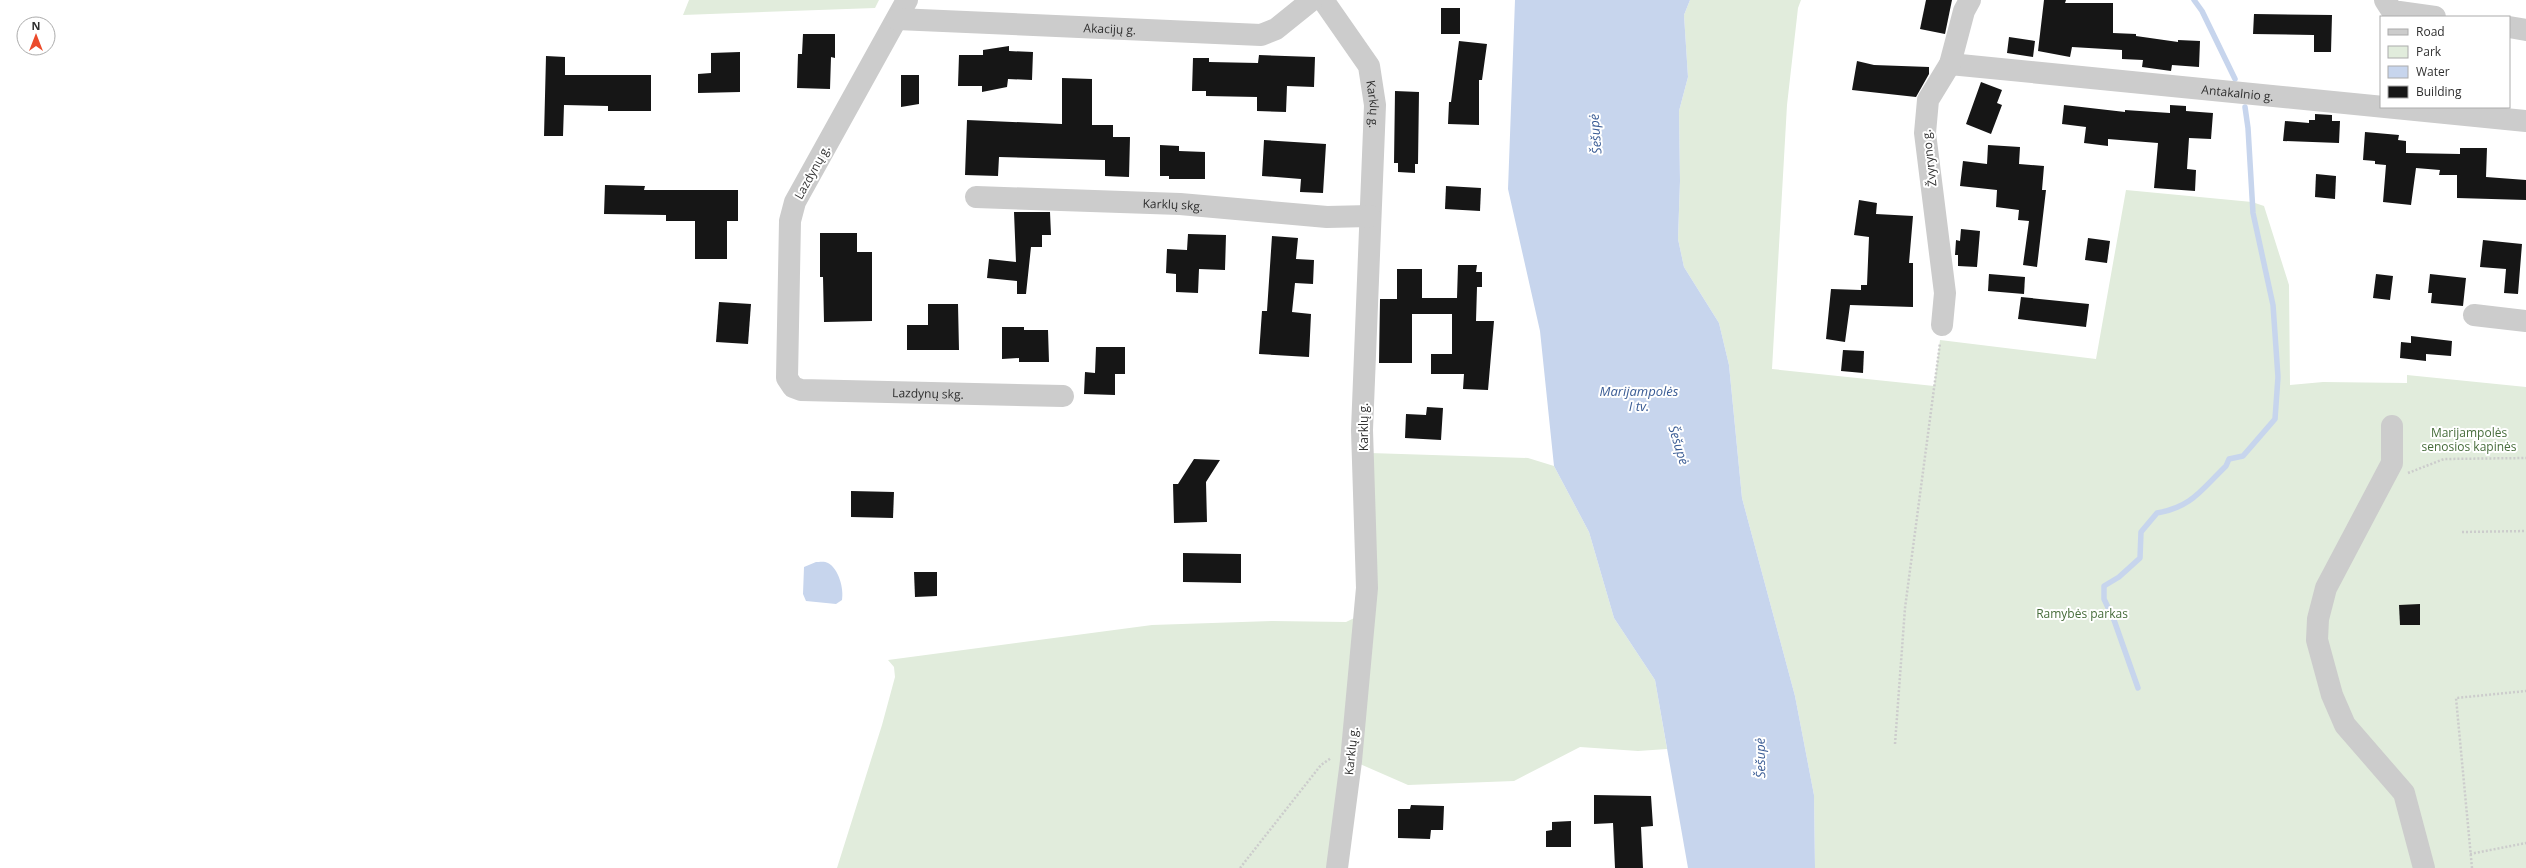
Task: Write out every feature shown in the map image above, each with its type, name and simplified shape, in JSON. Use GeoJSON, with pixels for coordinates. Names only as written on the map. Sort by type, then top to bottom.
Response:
{"type":"FeatureCollection","features":[{"type":"Feature","properties":{"kind":"street","name":"Lazdynų g."},"geometry":{"type":"LineString","coordinates":[[792,387],[787,378],[787,370],[790,222],[795,202],[907,0]]}},
{"type":"Feature","properties":{"kind":"street","name":"Akacijų g."},"geometry":{"type":"LineString","coordinates":[[897,19],[1261,35],[1276,29],[1312,0]]}},
{"type":"Feature","properties":{"kind":"street","name":"Karklų g."},"geometry":{"type":"LineString","coordinates":[[1323,0],[1369,66],[1376,105],[1370,216],[1362,430],[1367,588],[1352,752],[1337,868]]}},
{"type":"Feature","properties":{"kind":"street","name":"Žvyryno g."},"geometry":{"type":"LineString","coordinates":[[1942,325],[1945,293],[1925,133],[1928,100],[1950,64],[1964,11],[1970,0]]}},
{"type":"Feature","properties":{"kind":"street"},"geometry":{"type":"LineString","coordinates":[[2385,0],[2392,11],[2428,16]]}},
{"type":"Feature","properties":{"kind":"street"},"geometry":{"type":"LineString","coordinates":[[2510,27],[2526,30]]}},
{"type":"Feature","properties":{"kind":"street","name":"Antakalnio g."},"geometry":{"type":"LineString","coordinates":[[1950,64],[2380,107]]}},
{"type":"Feature","properties":{"kind":"street","name":"Antakalnio g."},"geometry":{"type":"LineString","coordinates":[[2395,108],[2526,121]]}},
{"type":"Feature","properties":{"kind":"street","name":"Karklų skg."},"geometry":{"type":"LineString","coordinates":[[976,197],[1180,204],[1327,217],[1370,216]]}},
{"type":"Feature","properties":{"kind":"street"},"geometry":{"type":"LineString","coordinates":[[2474,315],[2526,321]]}},
{"type":"Feature","properties":{"kind":"street","name":"Lazdynų skg."},"geometry":{"type":"LineString","coordinates":[[792,387],[801,390],[1063,396]]}},
{"type":"Feature","properties":{"kind":"street"},"geometry":{"type":"LineString","coordinates":[[2392,426],[2392,463],[2326,588],[2318,619],[2318,640],[2332,695],[2345,725],[2404,793],[2424,868]]}},
{"type":"Feature","properties":{"kind":"path"},"geometry":{"type":"LineString","coordinates":[[1895,744],[1905,608],[1942,325]]}},
{"type":"Feature","properties":{"kind":"path"},"geometry":{"type":"LineString","coordinates":[[2414,473],[2444,459],[2526,458]]}},
{"type":"Feature","properties":{"kind":"path"},"geometry":{"type":"LineString","coordinates":[[2462,532],[2526,531]]}},
{"type":"Feature","properties":{"kind":"path"},"geometry":{"type":"LineString","coordinates":[[2472,868],[2456,698],[2526,691]]}},
{"type":"Feature","properties":{"kind":"path"},"geometry":{"type":"LineString","coordinates":[[1240,868],[1321,766],[1337,753],[1352,752]]}},
{"type":"Feature","properties":{"kind":"path"},"geometry":{"type":"LineString","coordinates":[[2470,854],[2526,843]]}},
{"type":"Feature","properties":{"kind":"green space"},"geometry":{"type":"Polygon","coordinates":[[[689,0],[879,0],[875,8],[683,15],[689,0]]]}},
{"type":"Feature","properties":{"kind":"green space","name":"Ramybės parkas"},"geometry":{"type":"Polygon","coordinates":[[[1690,0],[1801,0],[1798,8],[1787,105],[1772,369],[1934,386],[1940,340],[2096,359],[2126,190],[2252,202],[2264,206],[2289,285],[2290,385],[2323,382],[2407,383],[2407,375],[2526,387],[2526,868],[1815,868],[1814,795],[1795,696],[1742,498],[1729,365],[1719,323],[1684,267],[1678,239],[1680,181],[1679,111],[1688,77],[1684,15],[1690,0]]]}},
{"type":"Feature","properties":{"kind":"green space"},"geometry":{"type":"Polygon","coordinates":[[[1370,453],[1528,458],[1554,466],[1589,532],[1614,618],[1655,680],[1667,749],[1638,751],[1580,747],[1514,781],[1408,785],[1360,764],[1346,868],[837,868],[882,725],[895,677],[894,667],[888,660],[1152,625],[1272,621],[1346,622],[1375,608],[1370,453]]]}},
{"type":"Feature","properties":{"kind":"water","name":"Marijampolės I tv."},"geometry":{"type":"Polygon","coordinates":[[[1515,0],[1690,0],[1684,15],[1688,77],[1679,111],[1680,181],[1678,239],[1684,267],[1719,323],[1729,365],[1742,498],[1795,696],[1814,795],[1815,868],[1688,868],[1655,680],[1614,618],[1589,532],[1554,466],[1540,331],[1508,189],[1515,0]]]}},
{"type":"Feature","properties":{"kind":"water"},"geometry":{"type":"Polygon","coordinates":[[[816,562],[828,563],[838,574],[841,585],[842,600],[836,604],[806,601],[803,594],[804,567],[816,562]]]}},
{"type":"Feature","properties":{"kind":"building"},"geometry":{"type":"Polygon","coordinates":[[[1926,0],[1952,0],[1945,34],[1920,29],[1926,0]]]}},
{"type":"Feature","properties":{"kind":"building"},"geometry":{"type":"Polygon","coordinates":[[[2044,0],[2066,0],[2065,3],[2113,3],[2113,33],[2136,34],[2136,36],[2178,42],[2178,40],[2200,41],[2199,67],[2172,65],[2171,71],[2142,67],[2143,60],[2122,59],[2122,50],[2072,47],[2070,57],[2038,51],[2044,0]]]}},
{"type":"Feature","properties":{"kind":"building"},"geometry":{"type":"Polygon","coordinates":[[[1441,8],[1460,8],[1460,34],[1441,34],[1441,8]]]}},
{"type":"Feature","properties":{"kind":"building"},"geometry":{"type":"Polygon","coordinates":[[[2254,14],[2332,15],[2331,52],[2314,52],[2314,35],[2253,34],[2254,14]]]}},
{"type":"Feature","properties":{"kind":"building"},"geometry":{"type":"Polygon","coordinates":[[[803,34],[835,34],[835,58],[831,57],[830,89],[797,88],[798,54],[802,54],[803,34]]]}},
{"type":"Feature","properties":{"kind":"building"},"geometry":{"type":"Polygon","coordinates":[[[2009,37],[2035,41],[2033,57],[2007,53],[2009,37]]]}},
{"type":"Feature","properties":{"kind":"building"},"geometry":{"type":"Polygon","coordinates":[[[1459,41],[1487,44],[1482,80],[1479,80],[1479,125],[1448,124],[1449,102],[1451,102],[1459,41]]]}},
{"type":"Feature","properties":{"kind":"building"},"geometry":{"type":"Polygon","coordinates":[[[1009,46],[1009,51],[1033,52],[1032,80],[1008,79],[1007,87],[982,92],[982,86],[958,86],[959,55],[983,55],[983,50],[1009,46]]]}},
{"type":"Feature","properties":{"kind":"building"},"geometry":{"type":"Polygon","coordinates":[[[740,52],[740,92],[698,93],[698,74],[711,73],[711,53],[740,52]]]}},
{"type":"Feature","properties":{"kind":"building"},"geometry":{"type":"Polygon","coordinates":[[[1259,55],[1315,57],[1314,87],[1287,86],[1286,112],[1257,111],[1257,97],[1206,96],[1206,91],[1192,91],[1193,58],[1209,58],[1209,62],[1258,63],[1259,55]]]}},
{"type":"Feature","properties":{"kind":"building"},"geometry":{"type":"Polygon","coordinates":[[[546,56],[565,57],[565,75],[651,75],[651,111],[608,111],[608,106],[564,105],[563,136],[544,136],[546,56]]]}},
{"type":"Feature","properties":{"kind":"building"},"geometry":{"type":"Polygon","coordinates":[[[1857,61],[1874,65],[1929,67],[1929,74],[1916,97],[1852,90],[1857,61]]]}},
{"type":"Feature","properties":{"kind":"building"},"geometry":{"type":"Polygon","coordinates":[[[901,75],[919,75],[919,104],[901,107],[901,75]]]}},
{"type":"Feature","properties":{"kind":"building"},"geometry":{"type":"Polygon","coordinates":[[[1062,78],[1092,79],[1092,125],[1113,125],[1113,137],[1130,137],[1129,177],[1105,176],[1105,160],[999,157],[998,176],[965,175],[967,120],[1062,124],[1062,78]]]}},
{"type":"Feature","properties":{"kind":"building"},"geometry":{"type":"Polygon","coordinates":[[[1981,82],[2002,90],[1997,103],[2002,105],[1991,134],[1966,124],[1981,82]]]}},
{"type":"Feature","properties":{"kind":"building"},"geometry":{"type":"Polygon","coordinates":[[[1395,91],[1419,92],[1418,164],[1415,164],[1415,173],[1398,172],[1398,163],[1394,163],[1395,91]]]}},
{"type":"Feature","properties":{"kind":"building"},"geometry":{"type":"Polygon","coordinates":[[[2064,105],[2125,112],[2125,110],[2170,113],[2170,105],[2186,106],[2186,111],[2213,113],[2211,139],[2189,138],[2187,169],[2196,170],[2195,191],[2154,188],[2158,143],[2108,139],[2108,146],[2084,143],[2086,127],[2062,124],[2064,105]]]}},
{"type":"Feature","properties":{"kind":"building"},"geometry":{"type":"Polygon","coordinates":[[[2315,114],[2332,115],[2332,121],[2340,121],[2339,143],[2283,141],[2285,121],[2309,123],[2309,120],[2315,120],[2315,114]]]}},
{"type":"Feature","properties":{"kind":"building"},"geometry":{"type":"Polygon","coordinates":[[[2365,132],[2399,135],[2398,140],[2406,141],[2406,153],[2460,154],[2460,148],[2487,148],[2486,177],[2526,180],[2526,200],[2457,198],[2457,175],[2439,175],[2440,170],[2416,168],[2411,205],[2383,202],[2386,165],[2375,164],[2375,161],[2363,160],[2365,132]]]}},
{"type":"Feature","properties":{"kind":"building"},"geometry":{"type":"Polygon","coordinates":[[[1264,140],[1326,144],[1323,193],[1300,192],[1301,179],[1262,176],[1264,140]]]}},
{"type":"Feature","properties":{"kind":"building"},"geometry":{"type":"Polygon","coordinates":[[[1160,145],[1179,146],[1179,151],[1205,152],[1205,179],[1169,179],[1169,176],[1160,176],[1160,145]]]}},
{"type":"Feature","properties":{"kind":"building"},"geometry":{"type":"Polygon","coordinates":[[[1988,145],[2020,147],[2019,164],[2044,166],[2042,190],[2046,190],[2037,267],[2023,265],[2029,221],[2018,220],[2019,210],[1996,207],[1997,190],[1960,186],[1963,161],[1987,164],[1988,145]]]}},
{"type":"Feature","properties":{"kind":"building"},"geometry":{"type":"Polygon","coordinates":[[[2316,174],[2336,176],[2335,199],[2315,197],[2316,174]]]}},
{"type":"Feature","properties":{"kind":"building"},"geometry":{"type":"Polygon","coordinates":[[[605,185],[645,186],[644,190],[738,190],[738,221],[727,221],[727,259],[695,259],[695,221],[666,221],[666,215],[604,214],[605,185]]]}},
{"type":"Feature","properties":{"kind":"building"},"geometry":{"type":"Polygon","coordinates":[[[1446,186],[1481,188],[1480,211],[1445,209],[1446,186]]]}},
{"type":"Feature","properties":{"kind":"building"},"geometry":{"type":"Polygon","coordinates":[[[1859,200],[1877,203],[1876,214],[1913,216],[1909,263],[1913,263],[1913,307],[1850,305],[1845,342],[1826,339],[1831,289],[1861,290],[1861,285],[1867,285],[1869,237],[1854,235],[1859,200]]]}},
{"type":"Feature","properties":{"kind":"building"},"geometry":{"type":"Polygon","coordinates":[[[1014,212],[1050,212],[1051,235],[1042,235],[1042,247],[1031,247],[1026,294],[1017,294],[1017,281],[987,278],[989,259],[1016,262],[1014,212]]]}},
{"type":"Feature","properties":{"kind":"building"},"geometry":{"type":"Polygon","coordinates":[[[1961,229],[1980,231],[1977,267],[1958,266],[1958,255],[1955,255],[1956,240],[1960,241],[1961,229]]]}},
{"type":"Feature","properties":{"kind":"building"},"geometry":{"type":"Polygon","coordinates":[[[820,233],[857,233],[857,252],[872,252],[872,321],[824,322],[823,277],[820,277],[820,233]]]}},
{"type":"Feature","properties":{"kind":"building"},"geometry":{"type":"Polygon","coordinates":[[[1188,234],[1226,235],[1225,270],[1199,269],[1198,293],[1176,292],[1176,274],[1166,273],[1167,249],[1187,250],[1188,234]]]}},
{"type":"Feature","properties":{"kind":"building"},"geometry":{"type":"Polygon","coordinates":[[[1272,236],[1298,238],[1296,259],[1314,260],[1313,284],[1295,283],[1292,312],[1311,314],[1309,357],[1259,354],[1262,311],[1267,311],[1272,236]]]}},
{"type":"Feature","properties":{"kind":"building"},"geometry":{"type":"Polygon","coordinates":[[[2088,238],[2110,241],[2107,263],[2085,260],[2088,238]]]}},
{"type":"Feature","properties":{"kind":"building"},"geometry":{"type":"Polygon","coordinates":[[[2483,240],[2522,244],[2518,294],[2504,293],[2506,269],[2480,267],[2483,240]]]}},
{"type":"Feature","properties":{"kind":"building"},"geometry":{"type":"Polygon","coordinates":[[[1458,265],[1477,265],[1476,272],[1482,272],[1482,287],[1477,287],[1476,321],[1494,321],[1488,390],[1463,389],[1464,374],[1431,374],[1431,354],[1452,354],[1452,314],[1412,314],[1412,363],[1379,363],[1380,299],[1397,299],[1397,269],[1422,269],[1422,298],[1457,298],[1458,265]]]}},
{"type":"Feature","properties":{"kind":"building"},"geometry":{"type":"Polygon","coordinates":[[[1989,274],[2025,277],[2024,294],[1988,291],[1989,274]]]}},
{"type":"Feature","properties":{"kind":"building"},"geometry":{"type":"Polygon","coordinates":[[[2376,274],[2393,276],[2390,300],[2373,298],[2376,274]]]}},
{"type":"Feature","properties":{"kind":"building"},"geometry":{"type":"Polygon","coordinates":[[[2430,274],[2466,278],[2463,306],[2431,303],[2432,293],[2428,293],[2430,274]]]}},
{"type":"Feature","properties":{"kind":"building"},"geometry":{"type":"Polygon","coordinates":[[[2021,297],[2089,304],[2086,327],[2018,319],[2021,297]]]}},
{"type":"Feature","properties":{"kind":"building"},"geometry":{"type":"Polygon","coordinates":[[[719,302],[751,304],[748,344],[716,342],[719,302]]]}},
{"type":"Feature","properties":{"kind":"building"},"geometry":{"type":"Polygon","coordinates":[[[928,304],[958,304],[959,350],[907,350],[907,325],[928,325],[928,304]]]}},
{"type":"Feature","properties":{"kind":"building"},"geometry":{"type":"Polygon","coordinates":[[[1002,327],[1024,327],[1024,330],[1048,330],[1049,362],[1019,362],[1019,358],[1002,359],[1002,327]]]}},
{"type":"Feature","properties":{"kind":"building"},"geometry":{"type":"Polygon","coordinates":[[[2411,336],[2452,341],[2451,356],[2426,354],[2426,361],[2400,358],[2401,342],[2411,343],[2411,336]]]}},
{"type":"Feature","properties":{"kind":"building"},"geometry":{"type":"Polygon","coordinates":[[[1096,347],[1125,347],[1125,374],[1115,374],[1115,395],[1084,394],[1085,372],[1095,373],[1096,347]]]}},
{"type":"Feature","properties":{"kind":"building"},"geometry":{"type":"Polygon","coordinates":[[[1843,350],[1864,351],[1863,373],[1841,371],[1843,350]]]}},
{"type":"Feature","properties":{"kind":"building"},"geometry":{"type":"Polygon","coordinates":[[[1427,407],[1443,408],[1441,440],[1405,438],[1406,414],[1426,415],[1427,407]]]}},
{"type":"Feature","properties":{"kind":"building"},"geometry":{"type":"Polygon","coordinates":[[[1194,459],[1220,460],[1206,482],[1207,522],[1174,523],[1173,484],[1178,484],[1194,459]]]}},
{"type":"Feature","properties":{"kind":"building"},"geometry":{"type":"Polygon","coordinates":[[[851,491],[894,492],[893,518],[851,517],[851,491]]]}},
{"type":"Feature","properties":{"kind":"building"},"geometry":{"type":"Polygon","coordinates":[[[1183,553],[1241,554],[1241,583],[1183,582],[1183,553]]]}},
{"type":"Feature","properties":{"kind":"building"},"geometry":{"type":"Polygon","coordinates":[[[914,572],[937,572],[937,596],[915,597],[914,572]]]}},
{"type":"Feature","properties":{"kind":"building"},"geometry":{"type":"Polygon","coordinates":[[[2420,604],[2420,625],[2400,625],[2399,605],[2420,604]]]}},
{"type":"Feature","properties":{"kind":"building"},"geometry":{"type":"Polygon","coordinates":[[[1594,795],[1651,796],[1653,826],[1641,827],[1643,868],[1615,868],[1613,823],[1594,824],[1594,795]]]}},
{"type":"Feature","properties":{"kind":"building"},"geometry":{"type":"Polygon","coordinates":[[[1411,805],[1444,806],[1443,830],[1431,830],[1430,839],[1398,838],[1398,809],[1410,809],[1411,805]]]}},
{"type":"Feature","properties":{"kind":"building"},"geometry":{"type":"Polygon","coordinates":[[[1571,821],[1571,847],[1546,847],[1546,831],[1552,830],[1552,822],[1571,821]]]}},
{"type":"Feature","properties":{"kind":"waterway"},"geometry":{"type":"LineString","coordinates":[[2194,0],[2202,11],[2235,79]]}},
{"type":"Feature","properties":{"kind":"waterway"},"geometry":{"type":"LineString","coordinates":[[2138,688],[2114,620],[2104,599],[2104,586],[2119,577],[2140,558],[2141,532],[2157,513],[2188,502],[2226,466],[2229,459],[2243,456],[2275,419],[2278,377],[2273,305],[2253,213],[2248,128],[2245,107]]}},
{"type":"Feature","properties":{"kind":"water label","name":"Šešupė"},"geometry":{"type":"Point","coordinates":[1595,134]}},
{"type":"Feature","properties":{"kind":"water label","name":"Šešupė"},"geometry":{"type":"Point","coordinates":[1679,445]}},
{"type":"Feature","properties":{"kind":"water label","name":"Šešupė"},"geometry":{"type":"Point","coordinates":[1760,758]}},
{"type":"Feature","properties":{"kind":"park label","name":"Marijampolės senosios kapinės"},"geometry":{"type":"Point","coordinates":[2469,439]}}]}
